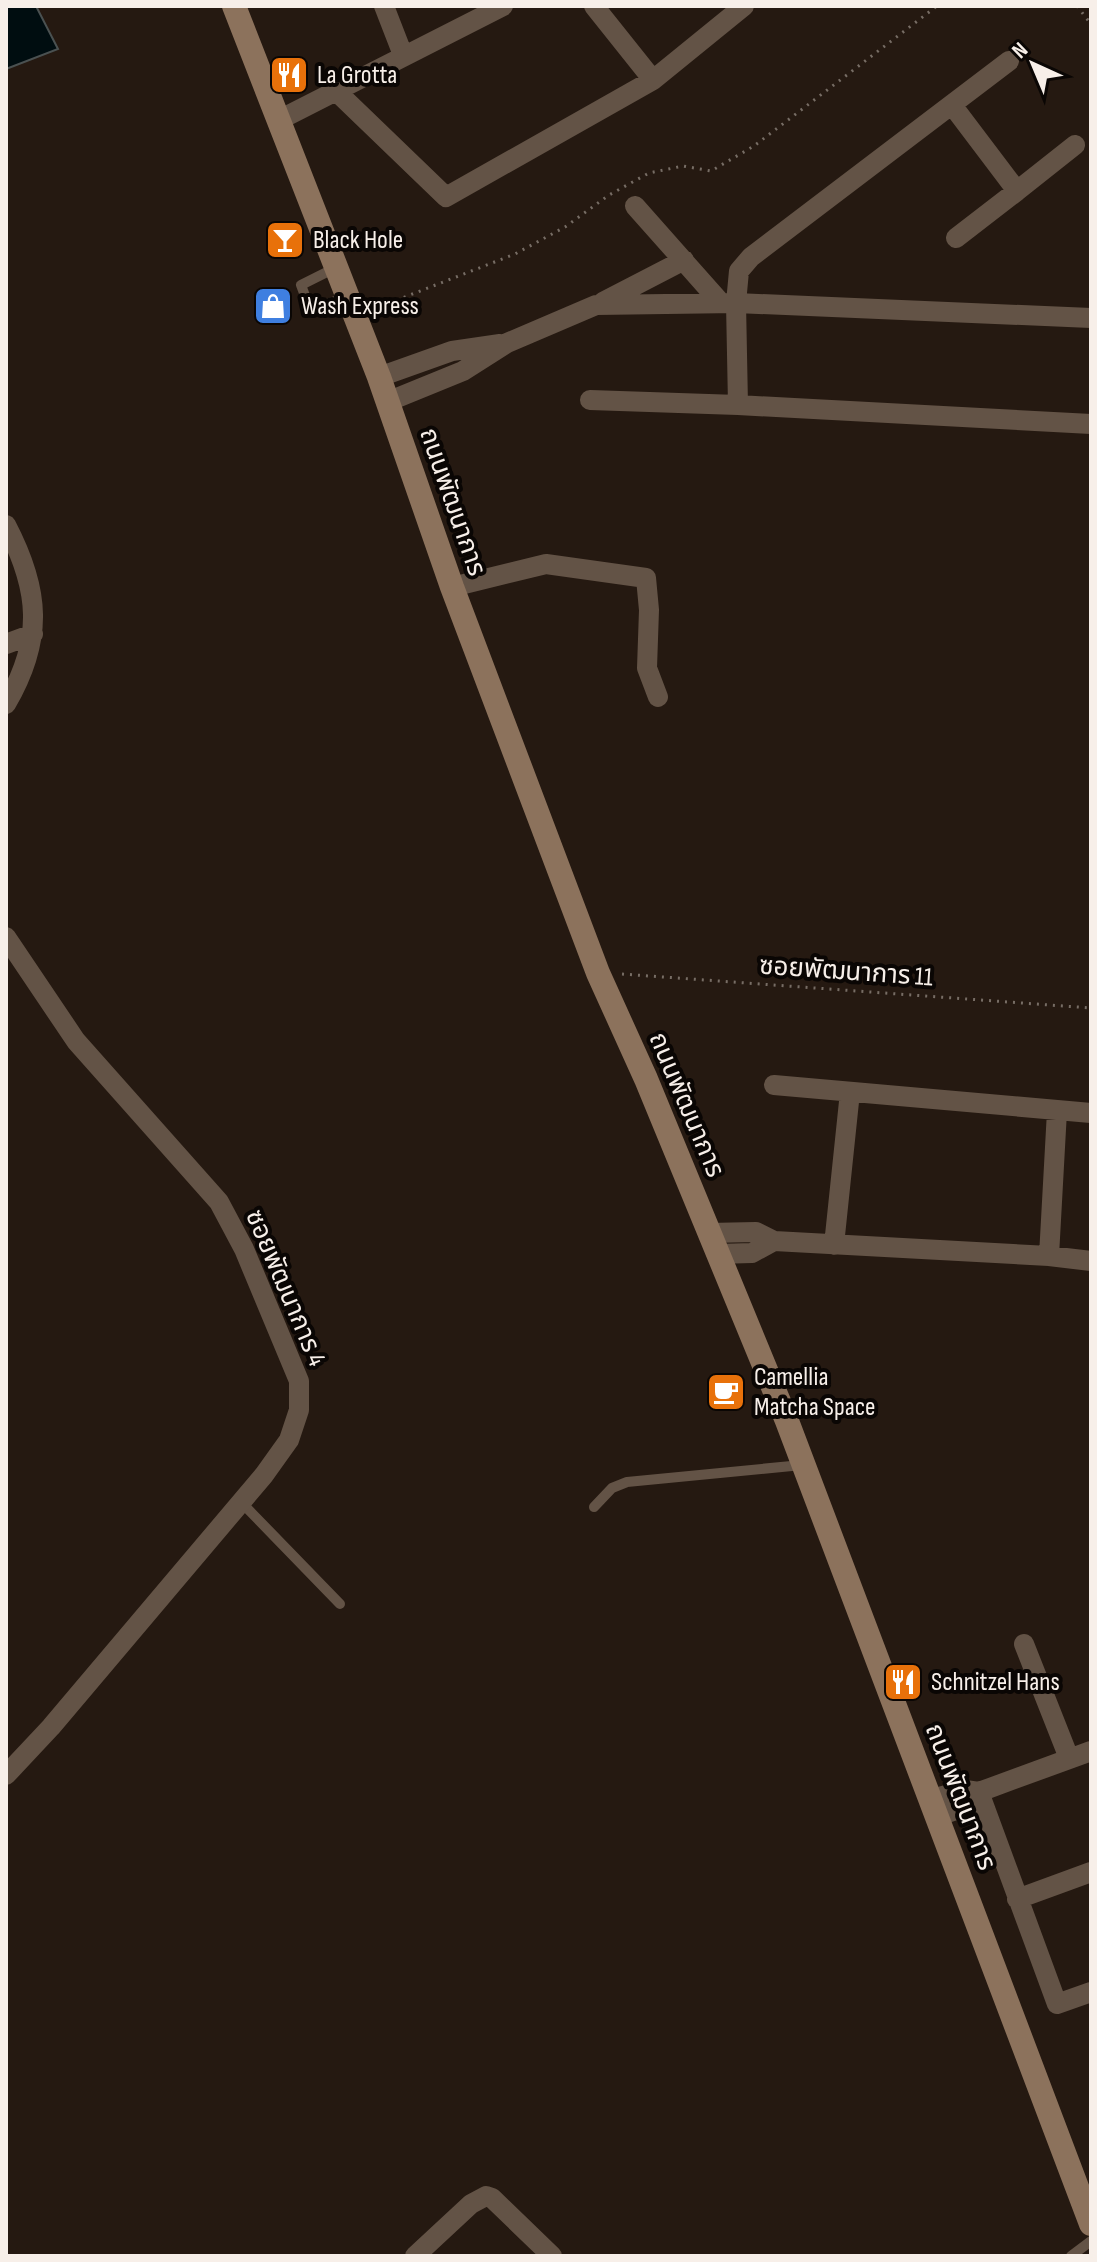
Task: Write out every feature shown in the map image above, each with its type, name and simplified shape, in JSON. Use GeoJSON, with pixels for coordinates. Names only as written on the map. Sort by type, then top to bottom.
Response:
{"type":"FeatureCollection","features":[{"type":"Feature","properties":{"kind":"street","name":"ถนนพัฒนาการ"},"geometry":{"type":"LineString","coordinates":[[234,6],[379,377],[452,587],[598,973],[646,1079],[787,1421],[1091,2224]]}},
{"type":"Feature","properties":{"kind":"street"},"geometry":{"type":"LineString","coordinates":[[384,6],[403,55]]}},
{"type":"Feature","properties":{"kind":"street"},"geometry":{"type":"LineString","coordinates":[[279,120],[503,6]]}},
{"type":"Feature","properties":{"kind":"street"},"geometry":{"type":"LineString","coordinates":[[594,6],[653,80]]}},
{"type":"Feature","properties":{"kind":"street"},"geometry":{"type":"LineString","coordinates":[[336,91],[446,197],[653,80],[744,6]]}},
{"type":"Feature","properties":{"kind":"street"},"geometry":{"type":"LineString","coordinates":[[738,405],[729,303],[739,271],[751,257],[1009,61]]}},
{"type":"Feature","properties":{"kind":"street"},"geometry":{"type":"LineString","coordinates":[[952,105],[1017,191]]}},
{"type":"Feature","properties":{"kind":"street"},"geometry":{"type":"LineString","coordinates":[[956,238],[1075,145]]}},
{"type":"Feature","properties":{"kind":"street"},"geometry":{"type":"LineString","coordinates":[[635,206],[729,303]]}},
{"type":"Feature","properties":{"kind":"street"},"geometry":{"type":"LineString","coordinates":[[387,402],[463,371],[507,343],[596,305],[684,260]]}},
{"type":"Feature","properties":{"kind":"street"},"geometry":{"type":"LineString","coordinates":[[596,305],[729,303],[1091,318]]}},
{"type":"Feature","properties":{"kind":"street"},"geometry":{"type":"LineString","coordinates":[[379,377],[452,351],[507,343]]}},
{"type":"Feature","properties":{"kind":"street"},"geometry":{"type":"LineString","coordinates":[[590,400],[1091,424]]}},
{"type":"Feature","properties":{"kind":"street"},"geometry":{"type":"LineString","coordinates":[[6,525],[33,594],[33,634],[18,682],[6,704]]}},
{"type":"Feature","properties":{"kind":"street"},"geometry":{"type":"LineString","coordinates":[[452,587],[546,564],[646,578],[649,610],[647,668],[658,697]]}},
{"type":"Feature","properties":{"kind":"street"},"geometry":{"type":"LineString","coordinates":[[6,644],[33,634]]}},
{"type":"Feature","properties":{"kind":"street","name":"ซอยพัฒนาการ 4"},"geometry":{"type":"LineString","coordinates":[[6,937],[76,1041],[219,1202],[250,1263],[299,1381],[299,1410],[289,1440],[242,1503],[6,1775]]}},
{"type":"Feature","properties":{"kind":"street"},"geometry":{"type":"LineString","coordinates":[[774,1085],[1091,1113]]}},
{"type":"Feature","properties":{"kind":"street"},"geometry":{"type":"LineString","coordinates":[[834,1245],[850,1092]]}},
{"type":"Feature","properties":{"kind":"street"},"geometry":{"type":"LineString","coordinates":[[1049,1256],[1057,1111]]}},
{"type":"Feature","properties":{"kind":"street"},"geometry":{"type":"LineString","coordinates":[[712,1243],[752,1253],[774,1241],[1091,1261]]}},
{"type":"Feature","properties":{"kind":"street"},"geometry":{"type":"LineString","coordinates":[[1024,1644],[1069,1758]]}},
{"type":"Feature","properties":{"kind":"street"},"geometry":{"type":"LineString","coordinates":[[935,1808],[968,1806],[979,1792],[1091,1751]]}},
{"type":"Feature","properties":{"kind":"street"},"geometry":{"type":"LineString","coordinates":[[979,1792],[1057,2004],[1091,1992]]}},
{"type":"Feature","properties":{"kind":"street"},"geometry":{"type":"LineString","coordinates":[[1017,1899],[1091,1872]]}},
{"type":"Feature","properties":{"kind":"street"},"geometry":{"type":"LineString","coordinates":[[415,2256],[471,2204],[486,2196],[492,2198],[552,2256]]}},
{"type":"Feature","properties":{"kind":"lane"},"geometry":{"type":"LineString","coordinates":[[336,267],[301,285],[310,309],[352,307]]}},
{"type":"Feature","properties":{"kind":"lane"},"geometry":{"type":"LineString","coordinates":[[594,1507],[612,1488],[627,1482],[802,1465]]}},
{"type":"Feature","properties":{"kind":"lane"},"geometry":{"type":"LineString","coordinates":[[242,1503],[340,1604]]}},
{"type":"Feature","properties":{"kind":"lane"},"geometry":{"type":"LineString","coordinates":[[1071,2256],[1091,2241]]}},
{"type":"Feature","properties":{"kind":"path"},"geometry":{"type":"LineString","coordinates":[[352,307],[515,254],[565,227],[609,195],[649,173],[683,166],[711,171],[754,146],[937,6]]}},
{"type":"Feature","properties":{"kind":"path"},"geometry":{"type":"LineString","coordinates":[[1077,6],[1091,24]]}},
{"type":"Feature","properties":{"kind":"path","name":"ซอยพัฒนาการ 11"},"geometry":{"type":"LineString","coordinates":[[598,973],[1091,1008]]}},
{"type":"Feature","properties":{"kind":"shaded area"},"geometry":{"type":"Polygon","coordinates":[[[6,6],[36,6],[58,49],[6,69],[6,6]]]}},
{"type":"Feature","properties":{"kind":"place","name":"La Grotta"},"geometry":{"type":"Point","coordinates":[289,75]}},
{"type":"Feature","properties":{"kind":"place","name":"Black Hole"},"geometry":{"type":"Point","coordinates":[285,240]}},
{"type":"Feature","properties":{"kind":"place","name":"Wash Express"},"geometry":{"type":"Point","coordinates":[273,306]}},
{"type":"Feature","properties":{"kind":"place","name":"Camellia Matcha Space"},"geometry":{"type":"Point","coordinates":[726,1392]}},
{"type":"Feature","properties":{"kind":"place","name":"Schnitzel Hans"},"geometry":{"type":"Point","coordinates":[903,1682]}}]}
